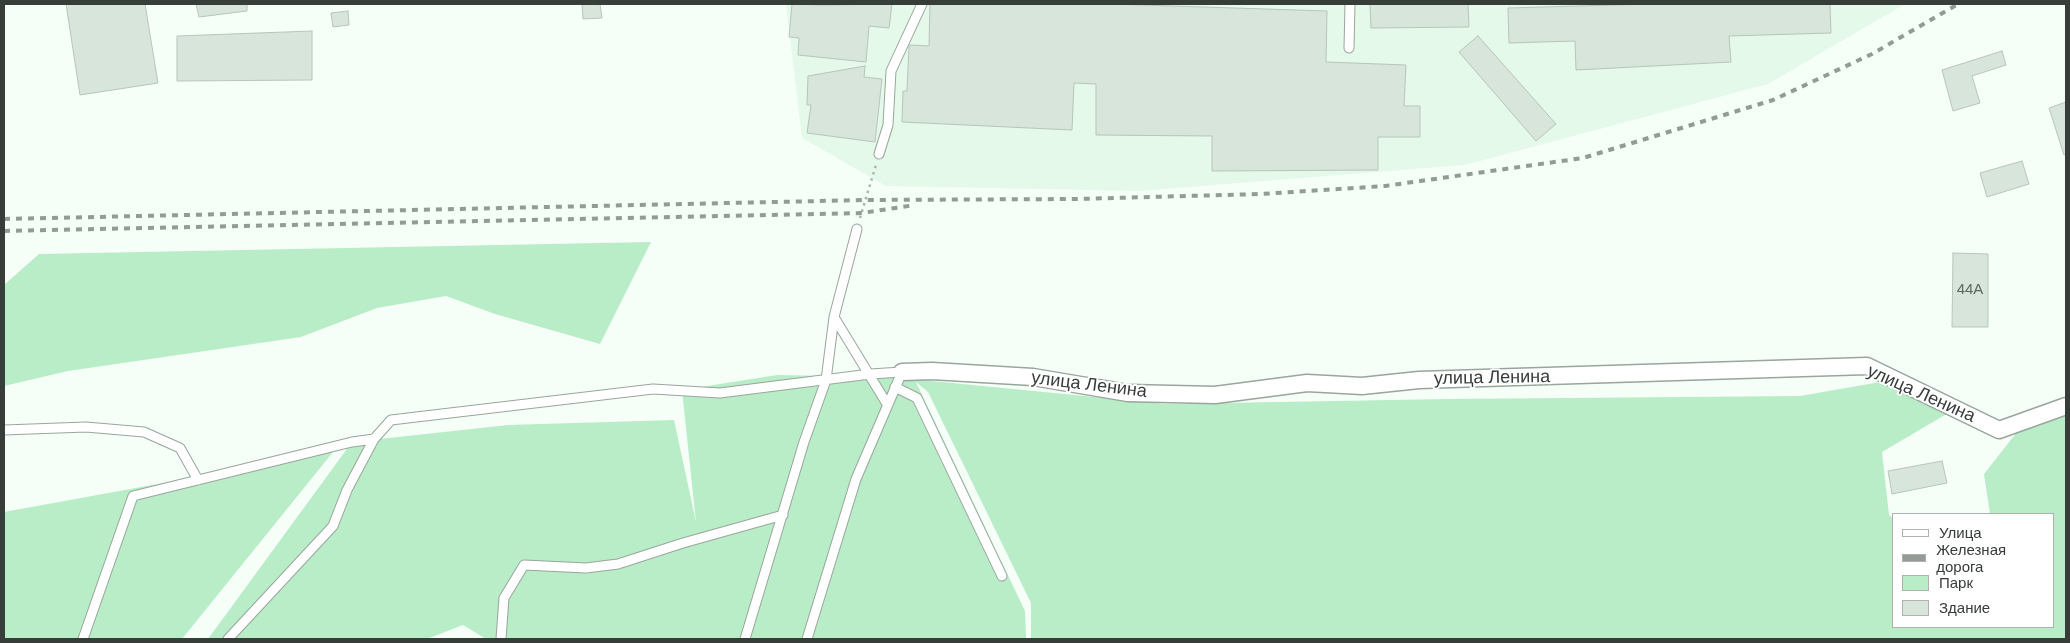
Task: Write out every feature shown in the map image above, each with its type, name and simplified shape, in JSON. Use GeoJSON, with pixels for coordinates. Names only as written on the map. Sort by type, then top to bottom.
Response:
{"type":"FeatureCollection","features":[{"type":"Feature","properties":{"kind":"street","name":"улица Ленина"},"geometry":{"type":"LineString","coordinates":[[902,372],[932,371],[1033,377],[1128,393],[1215,395],[1307,383],[1362,386],[1419,380],[1867,366],[1999,430],[2066,406]]}},
{"type":"Feature","properties":{"kind":"lane"},"geometry":{"type":"LineString","coordinates":[[879,154],[888,125],[891,71],[922,4]]}},
{"type":"Feature","properties":{"kind":"lane"},"geometry":{"type":"LineString","coordinates":[[1349,48],[1350,4]]}},
{"type":"Feature","properties":{"kind":"lane"},"geometry":{"type":"LineString","coordinates":[[745,639],[804,442],[826,380],[834,317],[857,229]]}},
{"type":"Feature","properties":{"kind":"lane"},"geometry":{"type":"LineString","coordinates":[[834,317],[887,404]]}},
{"type":"Feature","properties":{"kind":"lane"},"geometry":{"type":"LineString","coordinates":[[228,639],[333,526],[347,490],[374,440],[391,420],[653,389],[720,393],[870,374],[902,372],[856,479],[807,639]]}},
{"type":"Feature","properties":{"kind":"lane"},"geometry":{"type":"LineString","coordinates":[[895,387],[918,398],[1002,576]]}},
{"type":"Feature","properties":{"kind":"lane"},"geometry":{"type":"LineString","coordinates":[[4,430],[86,427],[144,432],[180,448],[198,480]]}},
{"type":"Feature","properties":{"kind":"lane"},"geometry":{"type":"LineString","coordinates":[[83,639],[133,496],[352,442],[374,440]]}},
{"type":"Feature","properties":{"kind":"lane"},"geometry":{"type":"LineString","coordinates":[[501,639],[504,598],[524,565],[586,568],[618,564],[683,543],[783,515]]}},
{"type":"Feature","properties":{"kind":"path"},"geometry":{"type":"LineString","coordinates":[[857,229],[879,154]]}},
{"type":"Feature","properties":{"kind":"shaded area"},"geometry":{"type":"Polygon","coordinates":[[[786,4],[1905,4],[1768,84],[1465,165],[1139,191],[886,186],[802,138],[786,4]]]}},
{"type":"Feature","properties":{"kind":"green space"},"geometry":{"type":"Polygon","coordinates":[[[651,242],[600,344],[495,314],[446,296],[377,308],[301,337],[68,371],[4,386],[4,285],[39,254],[651,242]]]}},
{"type":"Feature","properties":{"kind":"green space"},"geometry":{"type":"Polygon","coordinates":[[[777,375],[891,377],[1166,404],[1800,396],[1880,382],[1950,412],[1882,452],[1889,515],[1892,517],[1892,628],[2055,628],[2055,513],[1990,513],[1984,474],[2024,423],[2066,407],[2066,639],[1031,639],[1031,603],[928,392],[916,382],[1025,611],[1026,639],[486,639],[463,625],[427,639],[208,639],[352,442],[508,425],[674,420],[696,522],[682,390],[777,375]]]}},
{"type":"Feature","properties":{"kind":"green space"},"geometry":{"type":"Polygon","coordinates":[[[333,452],[182,639],[4,639],[4,512],[333,452]]]}},
{"type":"Feature","properties":{"kind":"building"},"geometry":{"type":"Polygon","coordinates":[[[66,4],[145,4],[158,83],[80,95],[66,4]]]}},
{"type":"Feature","properties":{"kind":"building"},"geometry":{"type":"Polygon","coordinates":[[[196,4],[247,4],[247,11],[199,17],[196,4]]]}},
{"type":"Feature","properties":{"kind":"building"},"geometry":{"type":"Polygon","coordinates":[[[582,4],[600,4],[602,18],[583,19],[582,4]]]}},
{"type":"Feature","properties":{"kind":"building"},"geometry":{"type":"Polygon","coordinates":[[[792,4],[892,4],[889,28],[869,26],[866,62],[798,55],[799,38],[789,37],[792,4]]]}},
{"type":"Feature","properties":{"kind":"building"},"geometry":{"type":"Polygon","coordinates":[[[930,4],[1110,4],[1327,11],[1326,62],[1406,65],[1404,106],[1420,106],[1420,137],[1378,137],[1378,170],[1212,171],[1212,136],[1096,135],[1096,84],[1074,83],[1072,130],[902,122],[903,91],[907,91],[909,47],[910,45],[929,46],[930,4]]]}},
{"type":"Feature","properties":{"kind":"building"},"geometry":{"type":"Polygon","coordinates":[[[1370,4],[1468,4],[1469,27],[1371,28],[1370,4]]]}},
{"type":"Feature","properties":{"kind":"building"},"geometry":{"type":"Polygon","coordinates":[[[1651,4],[1830,4],[1831,33],[1729,36],[1731,62],[1576,70],[1575,41],[1509,43],[1508,8],[1651,4]]]}},
{"type":"Feature","properties":{"kind":"building"},"geometry":{"type":"Polygon","coordinates":[[[348,11],[349,25],[333,27],[331,13],[348,11]]]}},
{"type":"Feature","properties":{"kind":"building"},"geometry":{"type":"Polygon","coordinates":[[[312,31],[312,80],[177,81],[177,36],[312,31]]]}},
{"type":"Feature","properties":{"kind":"building"},"geometry":{"type":"Polygon","coordinates":[[[1478,36],[1556,124],[1536,141],[1459,52],[1478,36]]]}},
{"type":"Feature","properties":{"kind":"building"},"geometry":{"type":"Polygon","coordinates":[[[2002,51],[2006,65],[1972,76],[1980,103],[1953,111],[1942,70],[2002,51]]]}},
{"type":"Feature","properties":{"kind":"building"},"geometry":{"type":"Polygon","coordinates":[[[865,66],[864,77],[882,79],[875,142],[807,133],[811,105],[807,105],[808,76],[865,66]]]}},
{"type":"Feature","properties":{"kind":"building"},"geometry":{"type":"Polygon","coordinates":[[[2066,102],[2066,154],[2064,155],[2049,108],[2066,102]]]}},
{"type":"Feature","properties":{"kind":"building"},"geometry":{"type":"Polygon","coordinates":[[[2022,161],[2029,184],[1987,197],[1980,173],[2022,161]]]}},
{"type":"Feature","properties":{"kind":"building"},"geometry":{"type":"Polygon","coordinates":[[[1953,253],[1988,254],[1988,327],[1952,327],[1953,253]]]}},
{"type":"Feature","properties":{"kind":"building"},"geometry":{"type":"Polygon","coordinates":[[[1942,461],[1947,483],[1892,494],[1888,471],[1942,461]]]}},
{"type":"Feature","properties":{"kind":"railway"},"geometry":{"type":"LineString","coordinates":[[4,219],[865,200],[1076,199],[1261,194],[1385,186],[1583,158],[1773,100],[1872,54],[1958,4]]}},
{"type":"Feature","properties":{"kind":"railway"},"geometry":{"type":"LineString","coordinates":[[4,231],[862,213],[915,205]]}}]}
